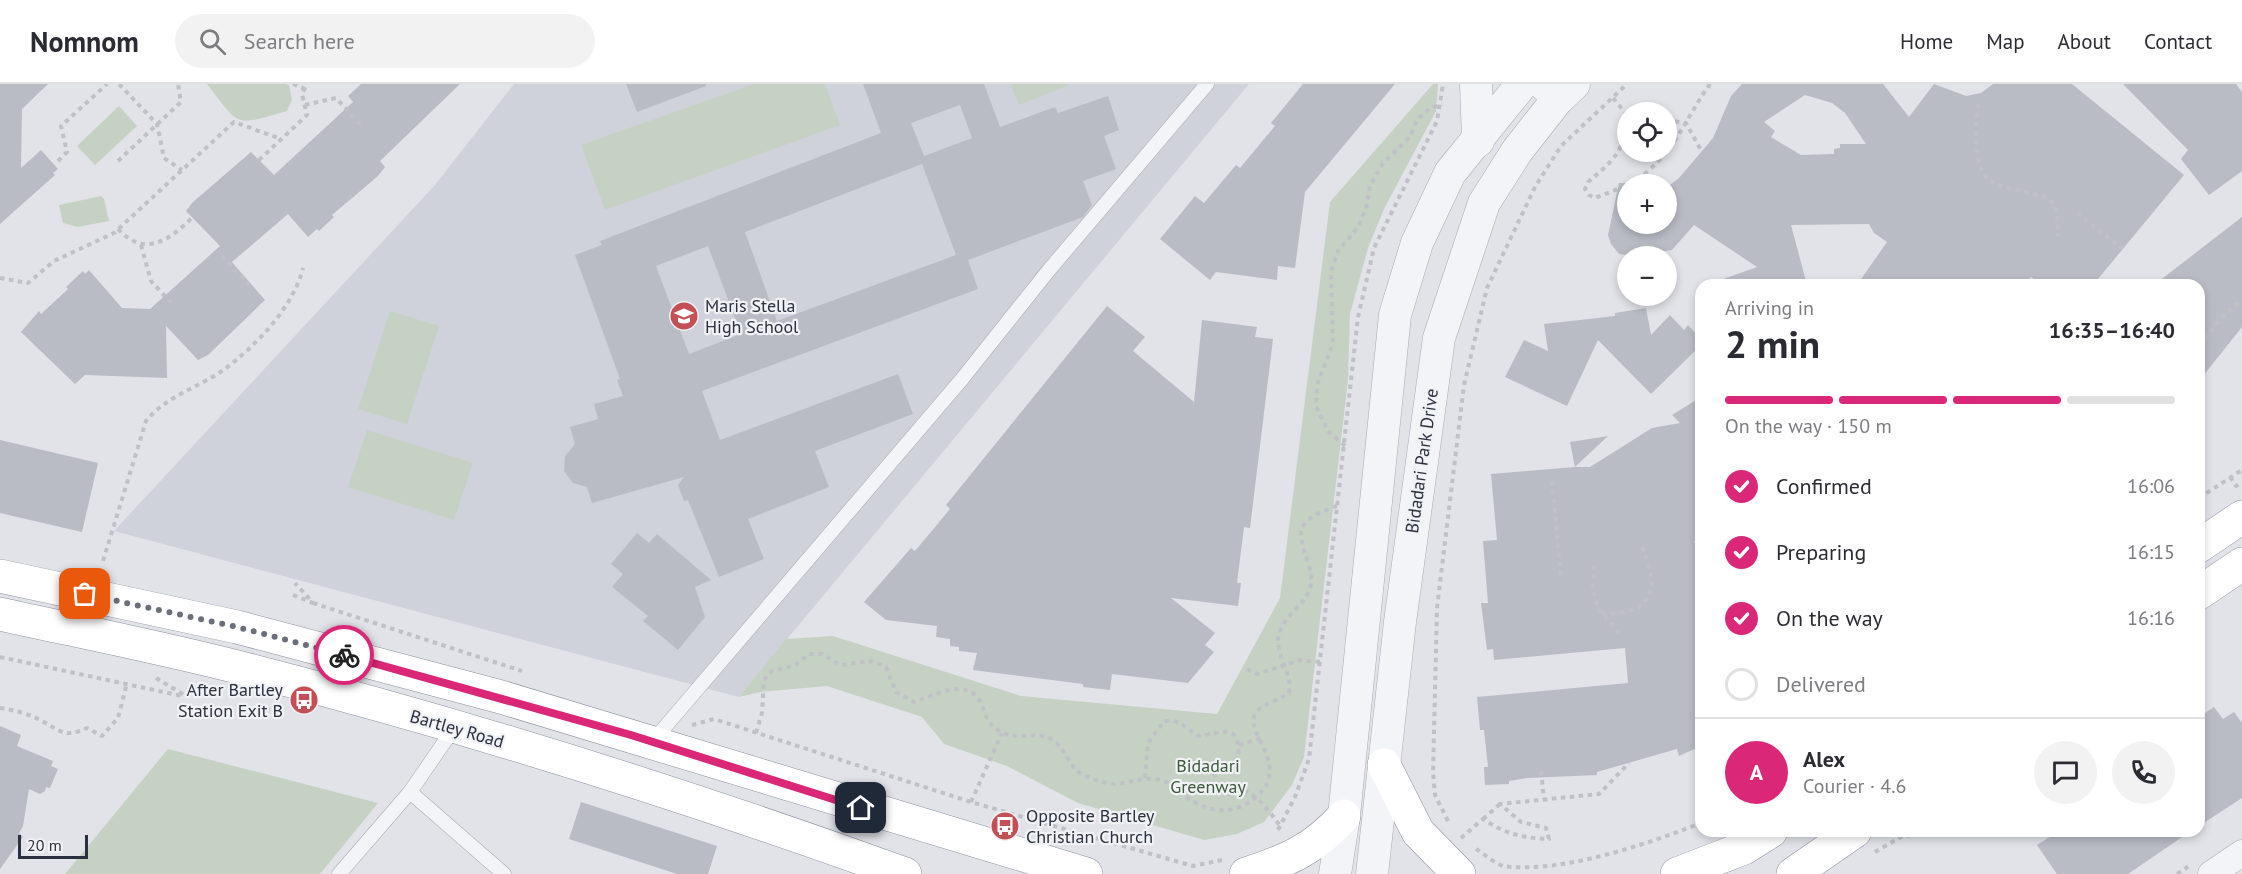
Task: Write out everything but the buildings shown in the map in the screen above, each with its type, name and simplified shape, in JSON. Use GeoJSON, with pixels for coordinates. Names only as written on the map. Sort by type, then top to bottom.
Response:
{"type":"FeatureCollection","features":[{"type":"Feature","properties":{"kind":"highway"},"geometry":{"type":"LineString","coordinates":[[2205,542],[2242,517]]}},
{"type":"Feature","properties":{"kind":"highway"},"geometry":{"type":"LineString","coordinates":[[2205,589],[2242,564]]}},
{"type":"Feature","properties":{"kind":"highway"},"geometry":{"type":"LineString","coordinates":[[0,576],[237,627],[501,696],[662,730],[816,794],[1086,874]]}},
{"type":"Feature","properties":{"kind":"highway","name":"Bartley Road"},"geometry":{"type":"LineString","coordinates":[[0,614],[244,669],[454,728],[691,800],[905,874]]}},
{"type":"Feature","properties":{"kind":"highway"},"geometry":{"type":"LineString","coordinates":[[1384,765],[1418,832],[1459,874]]}},
{"type":"Feature","properties":{"kind":"highway"},"geometry":{"type":"LineString","coordinates":[[1235,867],[1296,855],[1322,840],[1344,816]]}},
{"type":"Feature","properties":{"kind":"highway"},"geometry":{"type":"LineString","coordinates":[[1677,874],[1744,848],[1761,837]]}},
{"type":"Feature","properties":{"kind":"highway"},"geometry":{"type":"LineString","coordinates":[[1793,874],[1846,837]]}},
{"type":"Feature","properties":{"kind":"street"},"geometry":{"type":"LineString","coordinates":[[1476,84],[1478,141]]}},
{"type":"Feature","properties":{"kind":"street"},"geometry":{"type":"LineString","coordinates":[[1335,874],[1344,816],[1395,315],[1417,243],[1450,173],[1522,84]]}},
{"type":"Feature","properties":{"kind":"street","name":"Bidadari Park Drive"},"geometry":{"type":"LineString","coordinates":[[1372,874],[1400,622],[1439,338],[1484,203],[1557,89]]}},
{"type":"Feature","properties":{"kind":"street"},"geometry":{"type":"LineString","coordinates":[[1450,173],[1470,162],[1480,162],[1487,177],[1484,203]]}},
{"type":"Feature","properties":{"kind":"street"},"geometry":{"type":"LineString","coordinates":[[2211,874],[2242,853]]}},
{"type":"Feature","properties":{"kind":"lane"},"geometry":{"type":"LineString","coordinates":[[662,730],[962,379],[1049,270],[1207,84]]}},
{"type":"Feature","properties":{"kind":"lane"},"geometry":{"type":"LineString","coordinates":[[339,874],[410,792],[454,728]]}},
{"type":"Feature","properties":{"kind":"lane"},"geometry":{"type":"LineString","coordinates":[[410,792],[504,874]]}},
{"type":"Feature","properties":{"kind":"path"},"geometry":{"type":"LineString","coordinates":[[58,161],[67,152],[61,126],[107,84]]}},
{"type":"Feature","properties":{"kind":"path"},"geometry":{"type":"LineString","coordinates":[[118,84],[157,124],[164,158],[182,170]]}},
{"type":"Feature","properties":{"kind":"path"},"geometry":{"type":"LineString","coordinates":[[118,160],[181,102],[177,84]]}},
{"type":"Feature","properties":{"kind":"path"},"geometry":{"type":"LineString","coordinates":[[259,160],[307,115],[302,94],[306,86],[293,84]]}},
{"type":"Feature","properties":{"kind":"path"},"geometry":{"type":"LineString","coordinates":[[1272,834],[1281,827],[1309,759],[1346,446],[1358,317],[1374,248],[1437,121],[1442,104],[1443,84]]}},
{"type":"Feature","properties":{"kind":"path"},"geometry":{"type":"LineString","coordinates":[[1627,84],[1561,146],[1535,187],[1487,288],[1464,385],[1437,608],[1433,773],[1435,795],[1461,838],[1503,866],[1548,872],[1627,853],[1695,825]]}},
{"type":"Feature","properties":{"kind":"path"},"geometry":{"type":"LineString","coordinates":[[1646,174],[1667,155],[1710,84]]}},
{"type":"Feature","properties":{"kind":"path"},"geometry":{"type":"LineString","coordinates":[[304,105],[336,98],[363,127]]}},
{"type":"Feature","properties":{"kind":"path"},"geometry":{"type":"LineString","coordinates":[[1613,98],[1617,103]]}},
{"type":"Feature","properties":{"kind":"path"},"geometry":{"type":"LineString","coordinates":[[1346,446],[1328,431],[1316,406],[1317,384],[1334,343],[1331,271],[1338,251],[1362,218],[1370,186],[1383,163],[1410,137],[1417,120],[1429,109],[1442,104]]}},
{"type":"Feature","properties":{"kind":"path"},"geometry":{"type":"LineString","coordinates":[[1978,104],[1976,134],[1982,171],[1990,181],[2053,201],[2056,208],[2058,236]]}},
{"type":"Feature","properties":{"kind":"path"},"geometry":{"type":"LineString","coordinates":[[0,278],[28,283],[54,261],[118,229],[234,122],[281,139]]}},
{"type":"Feature","properties":{"kind":"path"},"geometry":{"type":"LineString","coordinates":[[1677,122],[1686,123]]}},
{"type":"Feature","properties":{"kind":"path"},"geometry":{"type":"LineString","coordinates":[[1686,123],[1702,152]]}},
{"type":"Feature","properties":{"kind":"path"},"geometry":{"type":"LineString","coordinates":[[1617,154],[1588,182],[1586,189],[1588,195],[1595,198],[1617,189]]}},
{"type":"Feature","properties":{"kind":"path"},"geometry":{"type":"LineString","coordinates":[[2077,213],[2123,249]]}},
{"type":"Feature","properties":{"kind":"path"},"geometry":{"type":"LineString","coordinates":[[118,229],[128,239],[141,245],[170,238],[192,218]]}},
{"type":"Feature","properties":{"kind":"path"},"geometry":{"type":"LineString","coordinates":[[141,245],[151,281],[172,304]]}},
{"type":"Feature","properties":{"kind":"path"},"geometry":{"type":"LineString","coordinates":[[222,256],[253,289]]}},
{"type":"Feature","properties":{"kind":"path"},"geometry":{"type":"LineString","coordinates":[[103,561],[146,421],[156,409],[222,370],[280,317],[298,288],[303,268]]}},
{"type":"Feature","properties":{"kind":"path"},"geometry":{"type":"LineString","coordinates":[[2205,338],[2223,316],[2242,300]]}},
{"type":"Feature","properties":{"kind":"path"},"geometry":{"type":"LineString","coordinates":[[2205,494],[2242,470]]}},
{"type":"Feature","properties":{"kind":"path"},"geometry":{"type":"LineString","coordinates":[[2230,477],[2236,486],[2242,482]]}},
{"type":"Feature","properties":{"kind":"path"},"geometry":{"type":"LineString","coordinates":[[1552,482],[1561,576]]}},
{"type":"Feature","properties":{"kind":"path"},"geometry":{"type":"LineString","coordinates":[[756,733],[762,713],[764,680],[772,671],[794,666],[809,654],[822,654],[840,665],[872,660],[886,668],[896,692],[914,702],[956,689],[971,691],[980,701],[986,721],[1002,733],[1017,737],[1032,734],[1053,739],[1078,772],[1113,784],[1145,778],[1165,781],[1202,807],[1219,811],[1236,810],[1257,797],[1269,782],[1269,761],[1253,722],[1255,714],[1289,693],[1291,683],[1278,642],[1280,628],[1311,587],[1312,575],[1301,536],[1303,526],[1316,514],[1339,505]]}},
{"type":"Feature","properties":{"kind":"path"},"geometry":{"type":"LineString","coordinates":[[1602,614],[1616,614],[1635,608],[1649,598],[1654,585],[1649,563],[1641,546]]}},
{"type":"Feature","properties":{"kind":"path"},"geometry":{"type":"LineString","coordinates":[[1594,565],[1593,590],[1602,614],[1616,626],[1619,633]]}},
{"type":"Feature","properties":{"kind":"path"},"geometry":{"type":"LineString","coordinates":[[295,583],[313,603]]}},
{"type":"Feature","properties":{"kind":"path"},"geometry":{"type":"LineString","coordinates":[[293,595],[529,674]]}},
{"type":"Feature","properties":{"kind":"path"},"geometry":{"type":"LineString","coordinates":[[0,657],[186,696]]}},
{"type":"Feature","properties":{"kind":"path"},"geometry":{"type":"LineString","coordinates":[[1247,669],[1257,674],[1300,660],[1321,662]]}},
{"type":"Feature","properties":{"kind":"path"},"geometry":{"type":"LineString","coordinates":[[0,708],[28,715],[59,732],[73,734],[87,728],[102,736],[118,718],[128,683]]}},
{"type":"Feature","properties":{"kind":"path"},"geometry":{"type":"LineString","coordinates":[[662,730],[714,719],[971,802],[1193,866],[1235,867]]}},
{"type":"Feature","properties":{"kind":"path"},"geometry":{"type":"LineString","coordinates":[[1145,778],[1148,743],[1164,721],[1175,720],[1184,723],[1190,732],[1198,736],[1222,730],[1232,734],[1239,745],[1238,758],[1215,774],[1216,785],[1221,792],[1230,794],[1240,789],[1257,797],[1281,827]]}},
{"type":"Feature","properties":{"kind":"path"},"geometry":{"type":"LineString","coordinates":[[971,802],[1002,733]]}},
{"type":"Feature","properties":{"kind":"path"},"geometry":{"type":"LineString","coordinates":[[1239,745],[1261,738]]}},
{"type":"Feature","properties":{"kind":"path"},"geometry":{"type":"LineString","coordinates":[[1461,838],[1500,804],[1599,794],[1629,763]]}},
{"type":"Feature","properties":{"kind":"path"},"geometry":{"type":"LineString","coordinates":[[1541,771],[1544,800]]}},
{"type":"Feature","properties":{"kind":"path"},"geometry":{"type":"LineString","coordinates":[[1483,819],[1500,831],[1520,838],[1549,839],[1546,828],[1521,822],[1500,804]]}},
{"type":"Feature","properties":{"kind":"shaded area","name":"Maris Stella High School"},"geometry":{"type":"Polygon","coordinates":[[[514,84],[1249,84],[739,697],[114,531],[435,185],[514,84]]]}},
{"type":"Feature","properties":{"kind":"green space"},"geometry":{"type":"Polygon","coordinates":[[[207,84],[285,84],[289,85],[292,100],[287,111],[247,121],[240,120],[226,109],[207,84]]]}},
{"type":"Feature","properties":{"kind":"green space"},"geometry":{"type":"Polygon","coordinates":[[[754,84],[825,84],[840,125],[605,210],[581,145],[754,84]]]}},
{"type":"Feature","properties":{"kind":"green space"},"geometry":{"type":"Polygon","coordinates":[[[1011,84],[1071,84],[1019,105],[1011,84]]]}},
{"type":"Feature","properties":{"kind":"green space","name":"Bidadari Greenway"},"geometry":{"type":"Polygon","coordinates":[[[1433,84],[1438,84],[1436,111],[1384,209],[1368,248],[1350,314],[1348,380],[1304,757],[1292,785],[1264,822],[1237,834],[1204,840],[1078,803],[1007,766],[944,744],[922,717],[827,686],[760,692],[739,697],[786,639],[833,636],[1021,696],[1217,714],[1280,598],[1330,202],[1433,84]]]}},
{"type":"Feature","properties":{"kind":"green space"},"geometry":{"type":"Polygon","coordinates":[[[119,106],[137,126],[95,165],[77,146],[119,106]]]}},
{"type":"Feature","properties":{"kind":"green space"},"geometry":{"type":"Polygon","coordinates":[[[101,196],[104,199],[109,221],[78,227],[63,223],[59,205],[101,196]]]}},
{"type":"Feature","properties":{"kind":"green space"},"geometry":{"type":"Polygon","coordinates":[[[390,311],[439,326],[407,424],[358,409],[390,311]]]}},
{"type":"Feature","properties":{"kind":"green space"},"geometry":{"type":"Polygon","coordinates":[[[367,430],[473,463],[454,520],[348,487],[367,430]]]}},
{"type":"Feature","properties":{"kind":"green space"},"geometry":{"type":"Polygon","coordinates":[[[168,749],[378,803],[320,874],[65,874],[168,749]]]}},
{"type":"Feature","properties":{"kind":"way so far"},"geometry":{"type":"LineString","coordinates":[[85,594],[237,627],[344,655]]}},
{"type":"Feature","properties":{"kind":"place","name":"Maris Stella High School"},"geometry":{"type":"Point","coordinates":[684,316]}},
{"type":"Feature","properties":{"kind":"place","name":"After Bartley Station Exit B"},"geometry":{"type":"Point","coordinates":[304,700]}},
{"type":"Feature","properties":{"kind":"place","name":"Opposite Bartley Christian Church"},"geometry":{"type":"Point","coordinates":[1005,826]}},
{"type":"Feature","properties":{"kind":"route"},"geometry":{"type":"LineString","coordinates":[[344,655],[501,696],[861,808]]}}]}
